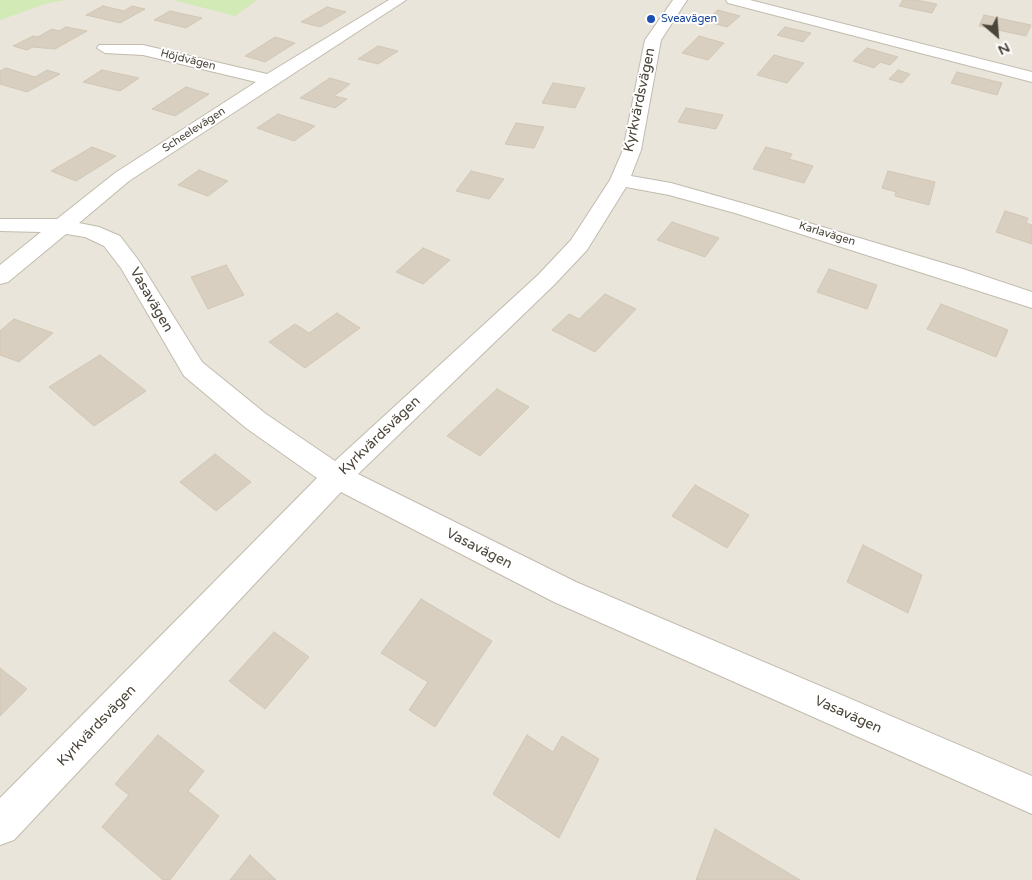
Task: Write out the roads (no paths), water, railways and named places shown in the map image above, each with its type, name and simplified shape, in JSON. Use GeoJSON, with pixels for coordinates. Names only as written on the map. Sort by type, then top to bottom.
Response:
{"type":"FeatureCollection","features":[{"type":"Feature","properties":{"kind":"street","name":"Scheelevägen"},"geometry":{"type":"LineString","coordinates":[[0,277],[122,177],[270,80],[399,0]]}},
{"type":"Feature","properties":{"kind":"street","name":"Kyrkvärdsvägen"},"geometry":{"type":"LineString","coordinates":[[0,826],[337,477],[572,252],[620,180],[632,150],[653,40],[680,0]]}},
{"type":"Feature","properties":{"kind":"street"},"geometry":{"type":"LineString","coordinates":[[733,0],[1032,77]]}},
{"type":"Feature","properties":{"kind":"street","name":"Höjdvägen"},"geometry":{"type":"LineString","coordinates":[[105,48],[143,50],[270,80]]}},
{"type":"Feature","properties":{"kind":"street","name":"Karlavägen"},"geometry":{"type":"LineString","coordinates":[[620,180],[671,188],[955,274],[1032,300]]}},
{"type":"Feature","properties":{"kind":"street","name":"Vasavägen"},"geometry":{"type":"LineString","coordinates":[[0,225],[61,226],[90,232],[112,241],[131,266],[149,299],[193,369],[256,421],[337,477],[565,592],[1032,795]]}},
{"type":"Feature","properties":{"kind":"place","name":"Sveavägen"},"geometry":{"type":"Point","coordinates":[651,19]}}]}
